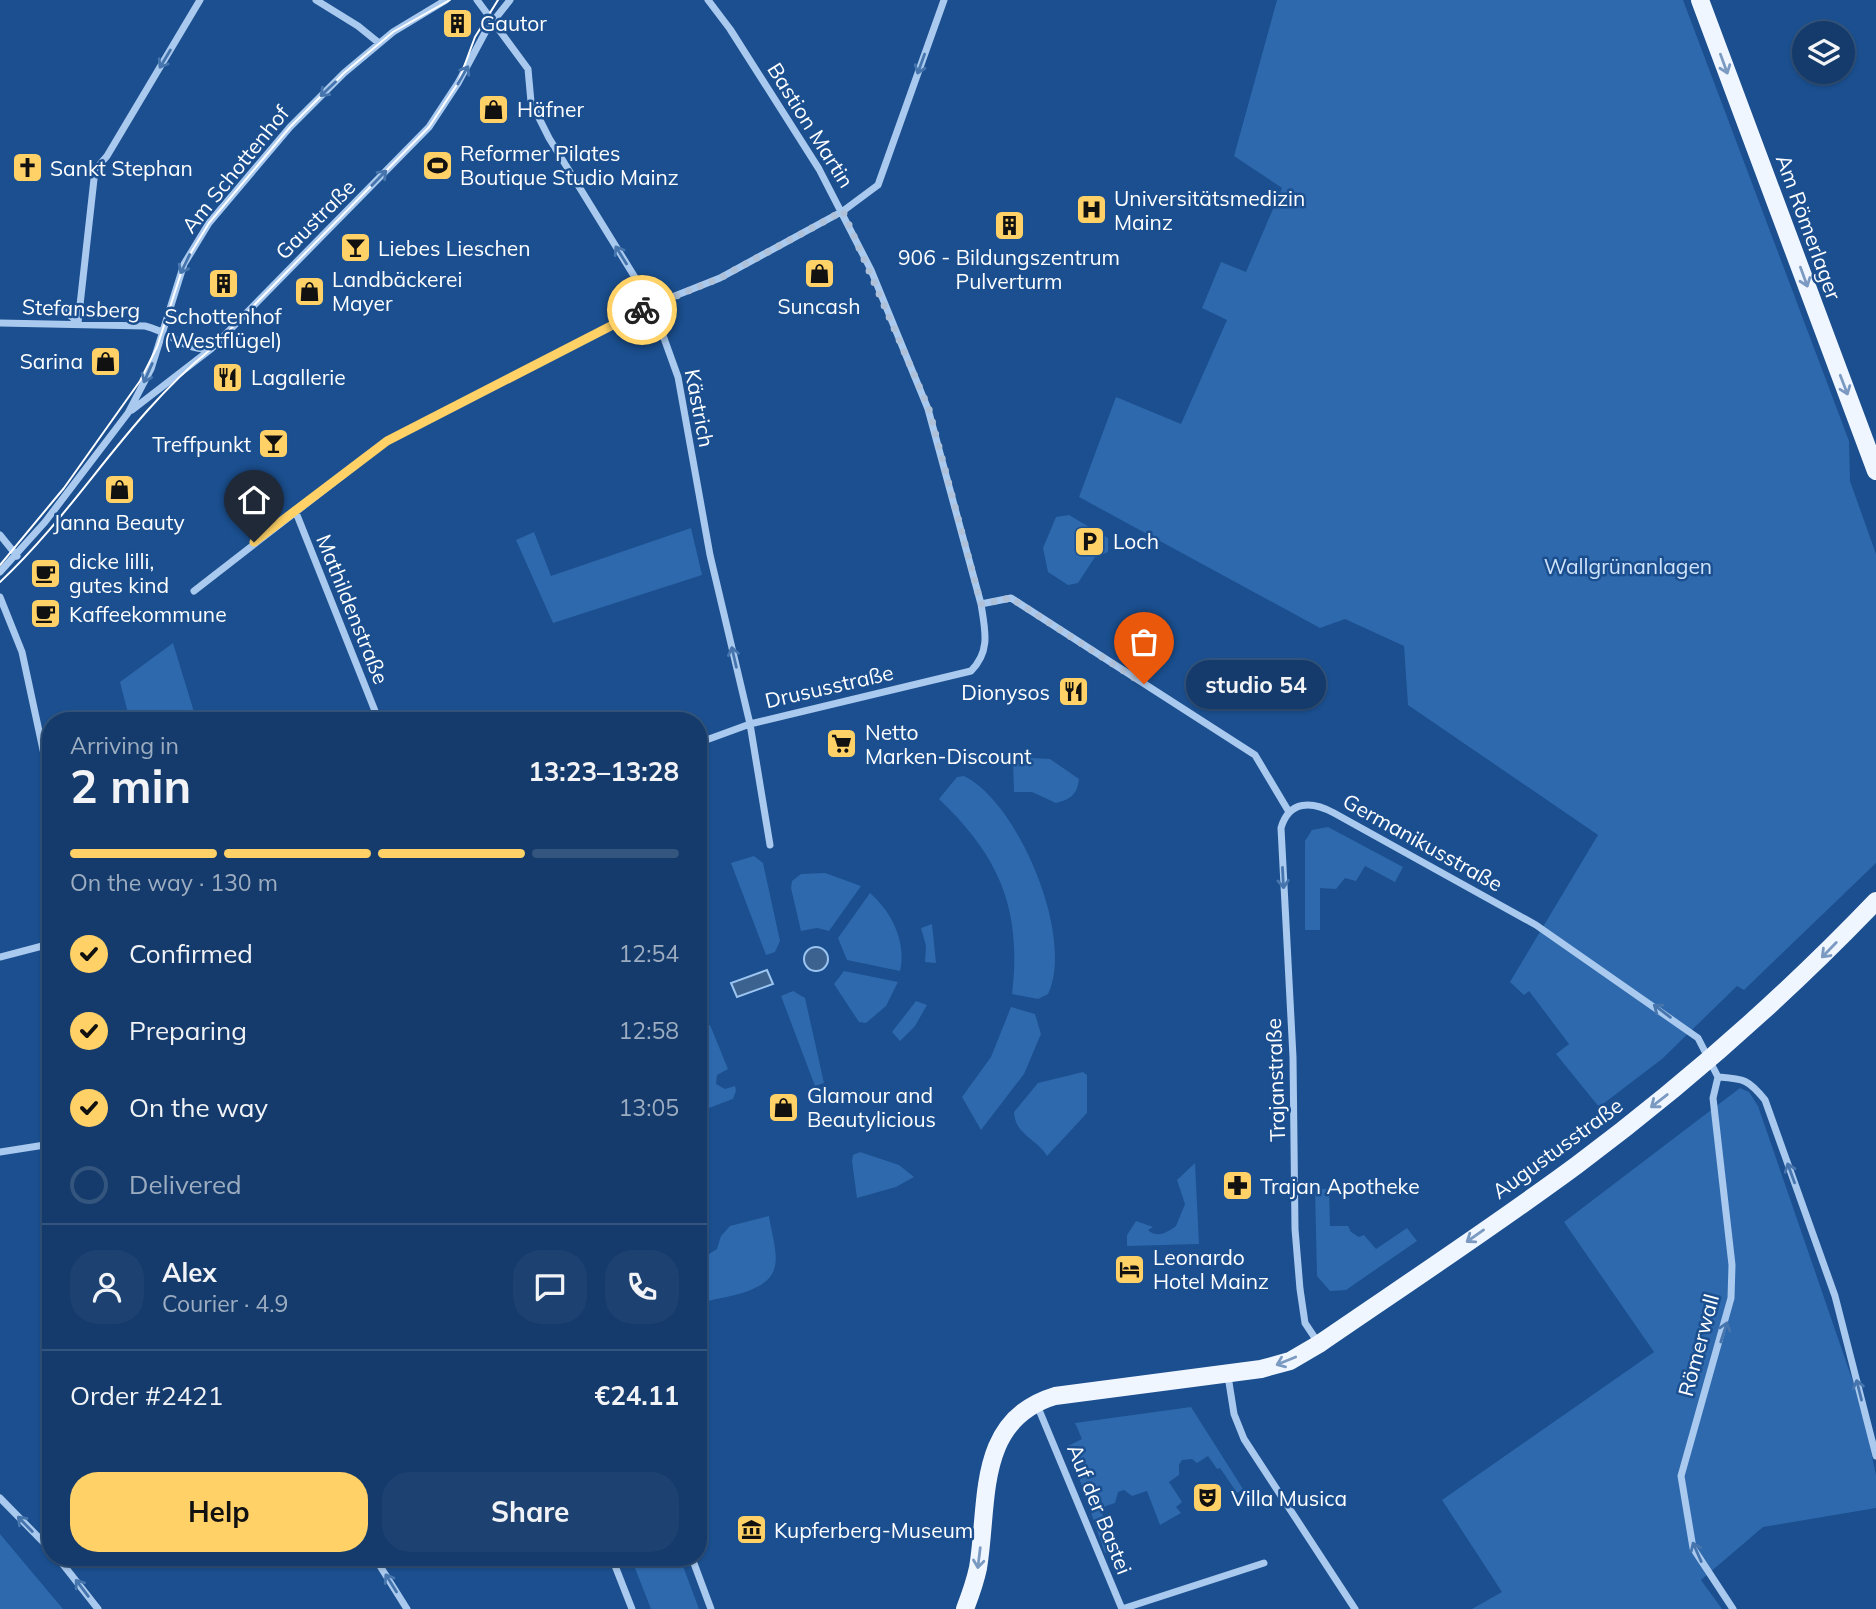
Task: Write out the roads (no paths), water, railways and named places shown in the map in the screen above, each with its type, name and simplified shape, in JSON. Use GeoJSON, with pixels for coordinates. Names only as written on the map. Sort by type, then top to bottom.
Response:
{"type":"FeatureCollection","features":[{"type":"Feature","properties":{"kind":"main road","name":"Am Römerlager"},"geometry":{"type":"LineString","coordinates":[[1700,0],[1876,471]]}},
{"type":"Feature","properties":{"kind":"main road","name":"Augustusstraße"},"geometry":{"type":"LineString","coordinates":[[1036,1402],[1055,1396],[1228,1376],[1290,1361],[1319,1344],[1577,1165],[1710,1058],[1792,986],[1876,901]]}},
{"type":"Feature","properties":{"kind":"main road"},"geometry":{"type":"LineString","coordinates":[[965,1609],[978,1570],[989,1466],[995,1448],[1017,1417],[1036,1402]]}},
{"type":"Feature","properties":{"kind":"street"},"geometry":{"type":"LineString","coordinates":[[78,323],[94,170],[107,156],[201,0]]}},
{"type":"Feature","properties":{"kind":"street"},"geometry":{"type":"LineString","coordinates":[[316,0],[358,26],[379,43]]}},
{"type":"Feature","properties":{"kind":"street","name":"Am Schottenhof"},"geometry":{"type":"LineString","coordinates":[[162,330],[184,264],[209,223],[290,127],[344,73],[379,43],[446,0]]}},
{"type":"Feature","properties":{"kind":"street","name":"Kästrich"},"geometry":{"type":"LineString","coordinates":[[477,0],[528,69],[531,102],[549,138],[652,305],[678,377],[710,555],[750,724],[769,845]]}},
{"type":"Feature","properties":{"kind":"street","name":"Gaustraße"},"geometry":{"type":"LineString","coordinates":[[128,413],[211,349],[429,127],[493,20],[510,0]]}},
{"type":"Feature","properties":{"kind":"street","name":"Bastion Martin"},"geometry":{"type":"LineString","coordinates":[[708,0],[730,29],[843,211],[929,409],[981,604],[985,650],[971,671]]}},
{"type":"Feature","properties":{"kind":"street"},"geometry":{"type":"LineString","coordinates":[[194,590],[387,441],[652,305],[720,278],[843,211],[878,185],[944,0]]}},
{"type":"Feature","properties":{"kind":"street"},"geometry":{"type":"LineString","coordinates":[[65,311],[78,323]]}},
{"type":"Feature","properties":{"kind":"street","name":"Stefansberg"},"geometry":{"type":"LineString","coordinates":[[0,323],[78,323],[145,326],[162,330]]}},
{"type":"Feature","properties":{"kind":"street"},"geometry":{"type":"LineString","coordinates":[[162,330],[181,345],[192,349],[211,349]]}},
{"type":"Feature","properties":{"kind":"street","name":"Gaustraße"},"geometry":{"type":"LineString","coordinates":[[0,572],[17,556],[128,413],[151,369],[162,330]]}},
{"type":"Feature","properties":{"kind":"street","name":"Mathildenstraße"},"geometry":{"type":"LineString","coordinates":[[295,510],[375,712]]}},
{"type":"Feature","properties":{"kind":"street"},"geometry":{"type":"LineString","coordinates":[[0,535],[17,556]]}},
{"type":"Feature","properties":{"kind":"street"},"geometry":{"type":"LineString","coordinates":[[0,597],[22,652],[42,744]]}},
{"type":"Feature","properties":{"kind":"street"},"geometry":{"type":"LineString","coordinates":[[981,604],[1011,598],[1255,755],[1289,812]]}},
{"type":"Feature","properties":{"kind":"street","name":"Drususstraße"},"geometry":{"type":"LineString","coordinates":[[707,740],[750,724],[971,671]]}},
{"type":"Feature","properties":{"kind":"street","name":"Germanikusstraße"},"geometry":{"type":"LineString","coordinates":[[1289,812],[1299,805],[1321,806],[1536,925],[1698,1038],[1710,1058]]}},
{"type":"Feature","properties":{"kind":"street","name":"Trajanstraße"},"geometry":{"type":"LineString","coordinates":[[1289,812],[1280,828],[1293,1057],[1295,1229],[1304,1319],[1319,1344]]}},
{"type":"Feature","properties":{"kind":"street"},"geometry":{"type":"LineString","coordinates":[[0,957],[42,946]]}},
{"type":"Feature","properties":{"kind":"street","name":"Römerwall"},"geometry":{"type":"LineString","coordinates":[[1710,1058],[1718,1077],[1713,1105],[1732,1265],[1731,1298],[1681,1476],[1693,1548],[1733,1609]]}},
{"type":"Feature","properties":{"kind":"street"},"geometry":{"type":"LineString","coordinates":[[1718,1077],[1735,1076],[1747,1081],[1765,1100],[1835,1296],[1876,1456]]}},
{"type":"Feature","properties":{"kind":"street"},"geometry":{"type":"LineString","coordinates":[[0,1152],[42,1145]]}},
{"type":"Feature","properties":{"kind":"street"},"geometry":{"type":"LineString","coordinates":[[1228,1376],[1234,1414],[1244,1439],[1355,1609]]}},
{"type":"Feature","properties":{"kind":"street","name":"Auf der Bastei"},"geometry":{"type":"LineString","coordinates":[[1036,1402],[1122,1609],[1264,1563]]}},
{"type":"Feature","properties":{"kind":"street"},"geometry":{"type":"LineString","coordinates":[[0,1497],[42,1541]]}},
{"type":"Feature","properties":{"kind":"street"},"geometry":{"type":"LineString","coordinates":[[64,1566],[98,1609]]}},
{"type":"Feature","properties":{"kind":"street"},"geometry":{"type":"LineString","coordinates":[[380,1566],[407,1609]]}},
{"type":"Feature","properties":{"kind":"street"},"geometry":{"type":"LineString","coordinates":[[615,1566],[632,1609]]}},
{"type":"Feature","properties":{"kind":"street"},"geometry":{"type":"LineString","coordinates":[[695,1566],[711,1609]]}},
{"type":"Feature","properties":{"kind":"tram line"},"geometry":{"type":"LineString","coordinates":[[0,565],[64,488],[140,381],[157,347],[184,264],[209,223],[290,127],[344,73],[393,32],[450,0]]}},
{"type":"Feature","properties":{"kind":"tram line"},"geometry":{"type":"LineString","coordinates":[[0,582],[54,524],[153,404],[211,349],[429,127],[458,83],[475,37],[498,0]]}},
{"type":"Feature","properties":{"kind":"place","name":"Gautor"},"geometry":{"type":"Point","coordinates":[457,23]}},
{"type":"Feature","properties":{"kind":"place","name":"Häfner"},"geometry":{"type":"Point","coordinates":[494,109]}},
{"type":"Feature","properties":{"kind":"place","name":"Reformer Pilates Boutique Studio Mainz"},"geometry":{"type":"Point","coordinates":[437,165]}},
{"type":"Feature","properties":{"kind":"place","name":"Sankt Stephan"},"geometry":{"type":"Point","coordinates":[27,168]}},
{"type":"Feature","properties":{"kind":"place","name":"Universitätsmedizin Mainz"},"geometry":{"type":"Point","coordinates":[1091,210]}},
{"type":"Feature","properties":{"kind":"place","name":"906 - Bildungszentrum Pulverturm"},"geometry":{"type":"Point","coordinates":[1009,225]}},
{"type":"Feature","properties":{"kind":"place","name":"Liebes Lieschen"},"geometry":{"type":"Point","coordinates":[355,248]}},
{"type":"Feature","properties":{"kind":"place","name":"Suncash"},"geometry":{"type":"Point","coordinates":[819,274]}},
{"type":"Feature","properties":{"kind":"place","name":"Schottenhof (Westflügel)"},"geometry":{"type":"Point","coordinates":[223,284]}},
{"type":"Feature","properties":{"kind":"place","name":"Landbäckerei Mayer"},"geometry":{"type":"Point","coordinates":[309,291]}},
{"type":"Feature","properties":{"kind":"place","name":"Sarina"},"geometry":{"type":"Point","coordinates":[106,361]}},
{"type":"Feature","properties":{"kind":"place","name":"Lagallerie"},"geometry":{"type":"Point","coordinates":[228,377]}},
{"type":"Feature","properties":{"kind":"place","name":"Treffpunkt"},"geometry":{"type":"Point","coordinates":[274,444]}},
{"type":"Feature","properties":{"kind":"place","name":"Janna Beauty"},"geometry":{"type":"Point","coordinates":[119,490]}},
{"type":"Feature","properties":{"kind":"place","name":"Loch"},"geometry":{"type":"Point","coordinates":[1090,541]}},
{"type":"Feature","properties":{"kind":"place","name":"dicke lilli, gutes kind"},"geometry":{"type":"Point","coordinates":[46,573]}},
{"type":"Feature","properties":{"kind":"place","name":"Kaffeekommune"},"geometry":{"type":"Point","coordinates":[46,614]}},
{"type":"Feature","properties":{"kind":"place","name":"studio 54"},"geometry":{"type":"Point","coordinates":[1144,684]}},
{"type":"Feature","properties":{"kind":"place","name":"Dionysos"},"geometry":{"type":"Point","coordinates":[1073,692]}},
{"type":"Feature","properties":{"kind":"place","name":"Netto Marken-Discount"},"geometry":{"type":"Point","coordinates":[842,744]}},
{"type":"Feature","properties":{"kind":"place","name":"Glamour and Beautylicious"},"geometry":{"type":"Point","coordinates":[784,1107]}},
{"type":"Feature","properties":{"kind":"place","name":"Trajan Apotheke"},"geometry":{"type":"Point","coordinates":[1237,1186]}},
{"type":"Feature","properties":{"kind":"place","name":"Leonardo Hotel Mainz"},"geometry":{"type":"Point","coordinates":[1130,1269]}},
{"type":"Feature","properties":{"kind":"place","name":"Villa Musica"},"geometry":{"type":"Point","coordinates":[1208,1498]}},
{"type":"Feature","properties":{"kind":"place","name":"Kupferberg-Museum"},"geometry":{"type":"Point","coordinates":[751,1530]}},
{"type":"Feature","properties":{"kind":"park label","name":"Wallgrünanlagen"},"geometry":{"type":"Point","coordinates":[1628,566]}}]}
